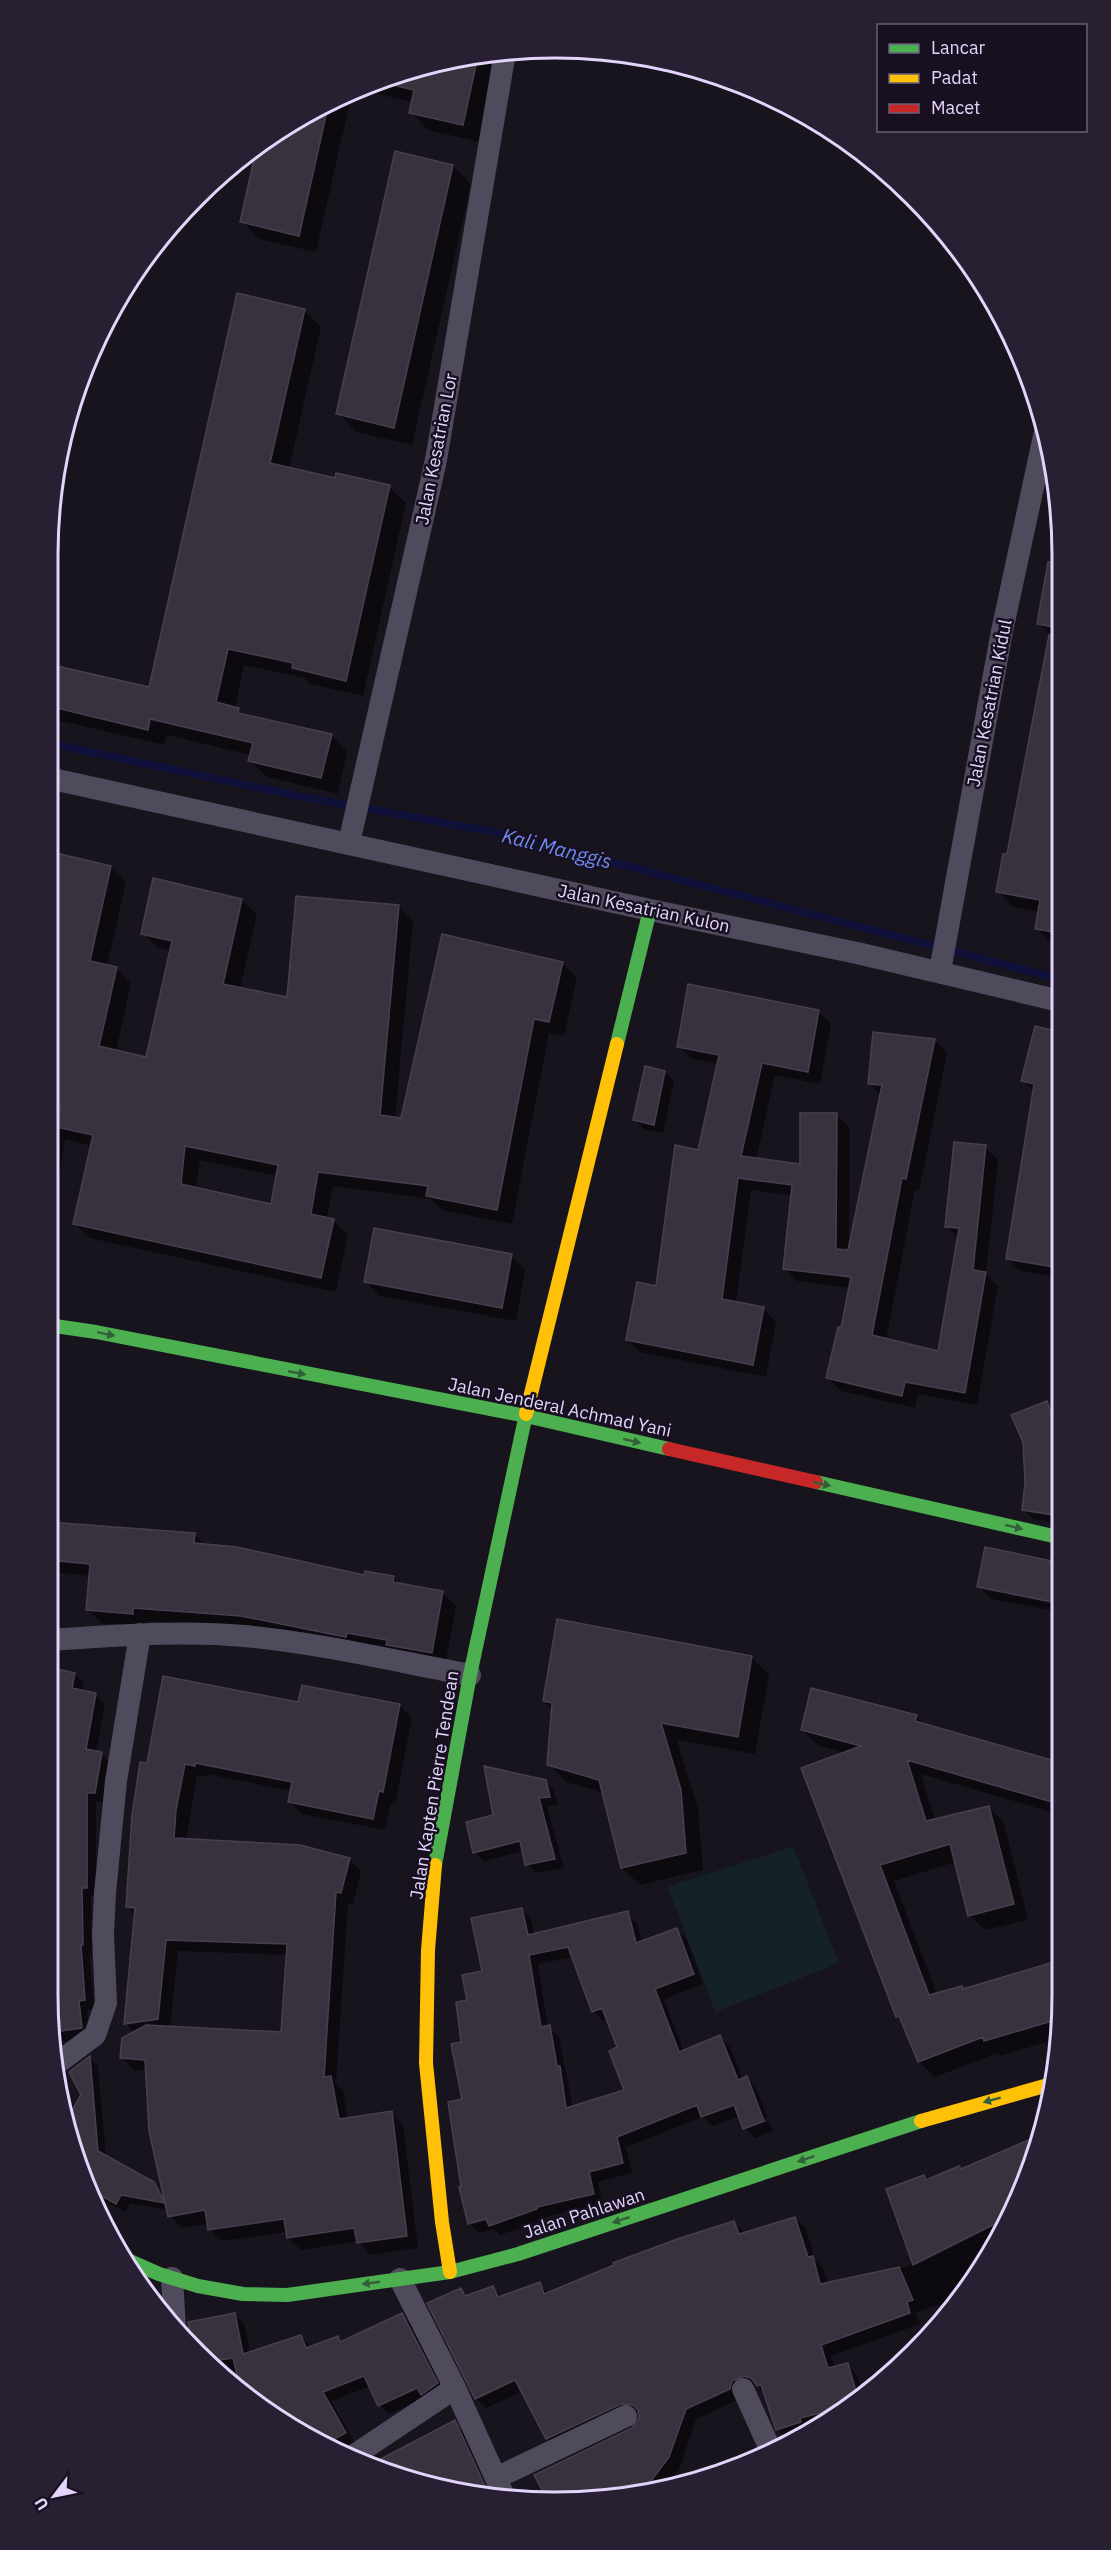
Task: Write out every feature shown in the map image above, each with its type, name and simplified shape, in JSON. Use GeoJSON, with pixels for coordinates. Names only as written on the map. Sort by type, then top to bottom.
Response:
{"type":"FeatureCollection","features":[{"type":"Feature","properties":{"kind":"main road","name":"Jalan Kapten Pierre Tendean"},"geometry":{"type":"LineString","coordinates":[[450,2272],[442,2222],[426,2063],[428,1950],[435,1866],[470,1676],[526,1416],[650,910]]}},
{"type":"Feature","properties":{"kind":"main road","name":"Jalan Jenderal Achmad Yani"},"geometry":{"type":"LineString","coordinates":[[58,1326],[526,1416],[1052,1536]]}},
{"type":"Feature","properties":{"kind":"main road","name":"Jalan Pahlawan"},"geometry":{"type":"LineString","coordinates":[[138,2264],[198,2286],[243,2294],[287,2295],[450,2272],[518,2254],[953,2110],[1043,2089]]}},
{"type":"Feature","properties":{"kind":"street","name":"Jalan Kesatrian Lor"},"geometry":{"type":"LineString","coordinates":[[349,843],[436,460],[503,62]]}},
{"type":"Feature","properties":{"kind":"street","name":"Jalan Kesatrian Kidul"},"geometry":{"type":"LineString","coordinates":[[939,971],[1002,631],[1041,450]]}},
{"type":"Feature","properties":{"kind":"street","name":"Jalan Kesatrian Kulon"},"geometry":{"type":"LineString","coordinates":[[58,780],[939,971],[1052,999]]}},
{"type":"Feature","properties":{"kind":"street"},"geometry":{"type":"LineString","coordinates":[[63,2059],[95,2035],[106,2003],[103,1935],[106,1882],[116,1781],[140,1634]]}},
{"type":"Feature","properties":{"kind":"street"},"geometry":{"type":"LineString","coordinates":[[58,1639],[140,1634],[246,1636],[470,1676]]}},
{"type":"Feature","properties":{"kind":"street"},"geometry":{"type":"LineString","coordinates":[[172,2278],[174,2312]]}},
{"type":"Feature","properties":{"kind":"street"},"geometry":{"type":"LineString","coordinates":[[400,2279],[455,2388],[499,2486],[626,2416]]}},
{"type":"Feature","properties":{"kind":"street"},"geometry":{"type":"LineString","coordinates":[[360,2451],[455,2388]]}},
{"type":"Feature","properties":{"kind":"street"},"geometry":{"type":"LineString","coordinates":[[743,2389],[768,2444]]}},
{"type":"Feature","properties":{"kind":"shaded area"},"geometry":{"type":"Polygon","coordinates":[[[793,1846],[839,1963],[715,2012],[668,1887],[793,1846]]]}},
{"type":"Feature","properties":{"kind":"building"},"geometry":{"type":"Polygon","coordinates":[[[476,65],[463,125],[409,113],[414,90],[395,85],[427,75],[476,65]]]}},
{"type":"Feature","properties":{"kind":"building"},"geometry":{"type":"Polygon","coordinates":[[[326,115],[299,236],[240,222],[254,160],[279,142],[326,115]]]}},
{"type":"Feature","properties":{"kind":"building"},"geometry":{"type":"Polygon","coordinates":[[[395,151],[453,165],[394,428],[336,414],[395,151]]]}},
{"type":"Feature","properties":{"kind":"building"},"geometry":{"type":"Polygon","coordinates":[[[237,293],[305,309],[270,463],[335,478],[336,473],[390,485],[346,681],[292,668],[293,663],[228,649],[216,702],[239,708],[238,713],[332,734],[321,778],[248,761],[253,743],[150,719],[148,730],[58,708],[58,666],[149,687],[237,293]]]}},
{"type":"Feature","properties":{"kind":"building"},"geometry":{"type":"Polygon","coordinates":[[[1048,562],[1052,562],[1052,627],[1037,624],[1048,562]]]}},
{"type":"Feature","properties":{"kind":"building"},"geometry":{"type":"Polygon","coordinates":[[[1049,635],[1052,635],[1052,932],[1035,929],[1040,900],[996,892],[1003,854],[1007,854],[1049,635]]]}},
{"type":"Feature","properties":{"kind":"building"},"geometry":{"type":"Polygon","coordinates":[[[58,853],[111,866],[90,961],[117,967],[99,1046],[146,1057],[172,941],[141,934],[153,878],[242,899],[223,984],[287,997],[296,896],[399,905],[380,1115],[401,1118],[442,934],[563,962],[549,1022],[534,1019],[497,1210],[426,1196],[428,1186],[318,1172],[311,1214],[334,1219],[321,1278],[73,1224],[93,1135],[58,1127],[61,1105],[58,1105],[58,853]],[[185,1146],[181,1184],[271,1204],[278,1165],[185,1146]]]}},
{"type":"Feature","properties":{"kind":"building"},"geometry":{"type":"Polygon","coordinates":[[[688,984],[819,1010],[808,1072],[762,1063],[741,1156],[800,1164],[800,1113],[837,1113],[836,1249],[848,1250],[882,1085],[868,1084],[873,1032],[935,1039],[906,1179],[902,1178],[872,1335],[938,1351],[959,1228],[945,1227],[954,1142],[986,1145],[973,1270],[986,1272],[965,1393],[905,1382],[902,1396],[826,1378],[838,1327],[841,1328],[851,1277],[783,1269],[792,1185],[738,1178],[722,1299],[764,1307],[753,1365],[626,1340],[637,1282],[656,1286],[675,1145],[698,1150],[719,1055],[677,1047],[688,984]]]}},
{"type":"Feature","properties":{"kind":"building"},"geometry":{"type":"Polygon","coordinates":[[[1035,1026],[1052,1030],[1052,1267],[1006,1259],[1034,1084],[1021,1081],[1035,1026]]]}},
{"type":"Feature","properties":{"kind":"building"},"geometry":{"type":"Polygon","coordinates":[[[645,1066],[665,1071],[654,1125],[633,1120],[645,1066]]]}},
{"type":"Feature","properties":{"kind":"building"},"geometry":{"type":"Polygon","coordinates":[[[374,1228],[512,1254],[502,1308],[364,1282],[374,1228]]]}},
{"type":"Feature","properties":{"kind":"building"},"geometry":{"type":"Polygon","coordinates":[[[1047,1401],[1052,1414],[1052,1515],[1022,1510],[1025,1483],[1023,1442],[1011,1415],[1047,1401]]]}},
{"type":"Feature","properties":{"kind":"building"},"geometry":{"type":"Polygon","coordinates":[[[58,1523],[195,1533],[194,1543],[237,1547],[364,1575],[365,1571],[394,1576],[393,1582],[443,1591],[432,1653],[386,1645],[387,1640],[347,1633],[346,1637],[241,1616],[133,1608],[133,1614],[86,1610],[90,1564],[58,1561],[58,1523]]]}},
{"type":"Feature","properties":{"kind":"building"},"geometry":{"type":"Polygon","coordinates":[[[985,1547],[1052,1561],[1052,1602],[977,1587],[985,1547]]]}},
{"type":"Feature","properties":{"kind":"building"},"geometry":{"type":"Polygon","coordinates":[[[557,1619],[752,1656],[738,1737],[661,1723],[681,1790],[686,1853],[621,1868],[599,1780],[547,1765],[552,1703],[543,1701],[557,1619]]]}},
{"type":"Feature","properties":{"kind":"building"},"geometry":{"type":"Polygon","coordinates":[[[58,1669],[75,1673],[72,1688],[96,1693],[86,1749],[102,1752],[95,1793],[87,1793],[87,1888],[82,1888],[83,1945],[81,1945],[85,2000],[79,2001],[82,2028],[60,2031],[60,2027],[58,1994],[58,1669]]]}},
{"type":"Feature","properties":{"kind":"building"},"geometry":{"type":"Polygon","coordinates":[[[163,1676],[298,1702],[302,1685],[400,1704],[383,1792],[379,1791],[373,1819],[288,1802],[292,1782],[195,1763],[195,1766],[185,1764],[176,1810],[174,1838],[300,1845],[350,1858],[341,1893],[336,1892],[324,2077],[331,2076],[339,2119],[392,2111],[407,2236],[357,2243],[354,2228],[287,2238],[284,2219],[208,2230],[205,2210],[168,2217],[149,2131],[145,2060],[120,2058],[122,2038],[146,2025],[281,2032],[287,1944],[166,1940],[158,2019],[124,2024],[135,1908],[126,1907],[132,1815],[140,1762],[147,1763],[163,1676]]]}},
{"type":"Feature","properties":{"kind":"building"},"geometry":{"type":"Polygon","coordinates":[[[811,1688],[917,1715],[915,1721],[1052,1760],[1052,1802],[907,1760],[926,1821],[989,1806],[1014,1904],[968,1916],[950,1844],[880,1865],[929,1995],[962,1986],[963,1989],[1052,1962],[1051,2021],[984,2041],[983,2037],[918,2062],[899,2016],[896,2017],[801,1768],[861,1746],[801,1730],[811,1688]]]}},
{"type":"Feature","properties":{"kind":"building"},"geometry":{"type":"Polygon","coordinates":[[[484,1766],[546,1780],[550,1797],[539,1798],[555,1859],[525,1865],[520,1841],[473,1853],[466,1822],[493,1815],[484,1766]]]}},
{"type":"Feature","properties":{"kind":"building"},"geometry":{"type":"Polygon","coordinates":[[[522,1908],[528,1935],[628,1911],[636,1943],[677,1928],[694,1974],[655,1989],[679,2052],[720,2035],[738,2080],[747,2076],[764,2121],[743,2129],[734,2105],[701,2117],[697,2105],[617,2137],[623,2163],[589,2172],[594,2194],[537,2207],[537,2209],[489,2226],[486,2219],[468,2224],[459,2187],[461,2187],[448,2102],[462,2099],[451,2044],[461,2042],[456,2002],[467,2000],[462,1975],[482,1971],[471,1918],[522,1908]],[[568,1947],[529,1955],[541,2027],[550,2025],[557,2066],[560,2066],[566,2108],[624,2090],[609,2051],[617,2047],[602,2008],[592,2012],[568,1947]]]}},
{"type":"Feature","properties":{"kind":"building"},"geometry":{"type":"Polygon","coordinates":[[[90,2056],[98,2151],[154,2182],[165,2203],[121,2195],[116,2204],[101,2196],[75,2123],[72,2110],[81,2095],[69,2072],[90,2056]]]}},
{"type":"Feature","properties":{"kind":"building"},"geometry":{"type":"Polygon","coordinates":[[[1031,2139],[1015,2185],[996,2223],[913,2265],[886,2189],[924,2175],[926,2180],[959,2166],[961,2169],[1031,2139]]]}},
{"type":"Feature","properties":{"kind":"building"},"geometry":{"type":"Polygon","coordinates":[[[795,2217],[808,2257],[813,2256],[820,2284],[899,2267],[913,2300],[907,2302],[910,2313],[821,2345],[828,2368],[848,2363],[856,2391],[826,2412],[800,2418],[801,2422],[776,2430],[761,2385],[757,2386],[751,2378],[744,2376],[732,2381],[730,2389],[686,2409],[669,2457],[650,2482],[588,2490],[543,2491],[534,2475],[632,2428],[639,2418],[638,2410],[633,2405],[621,2404],[546,2439],[515,2380],[475,2399],[427,2303],[461,2288],[465,2296],[493,2286],[498,2297],[540,2282],[544,2294],[614,2265],[613,2263],[734,2221],[739,2234],[795,2217]]]}},
{"type":"Feature","properties":{"kind":"building"},"geometry":{"type":"Polygon","coordinates":[[[235,2313],[243,2354],[301,2335],[306,2348],[338,2336],[340,2342],[402,2313],[438,2383],[421,2395],[417,2388],[378,2406],[364,2376],[323,2392],[346,2433],[334,2439],[279,2408],[253,2389],[237,2376],[233,2358],[219,2360],[189,2330],[188,2322],[235,2313]]]}},
{"type":"Feature","properties":{"kind":"building"},"geometry":{"type":"Polygon","coordinates":[[[455,2420],[485,2486],[427,2475],[380,2459],[455,2420]]]}},
{"type":"Feature","properties":{"kind":"waterway","name":"Kali Manggis"},"geometry":{"type":"LineString","coordinates":[[58,745],[298,796],[505,834],[1052,977]]}},
{"type":"Feature","properties":{"kind":"traffic: fast"},"geometry":{"type":"LineString","coordinates":[[617,1044],[650,910]]}},
{"type":"Feature","properties":{"kind":"traffic: fast"},"geometry":{"type":"LineString","coordinates":[[58,1326],[526,1416],[669,1449]]}},
{"type":"Feature","properties":{"kind":"traffic: fast"},"geometry":{"type":"LineString","coordinates":[[435,1865],[470,1675],[526,1414]]}},
{"type":"Feature","properties":{"kind":"traffic: fast"},"geometry":{"type":"LineString","coordinates":[[816,1482],[1052,1536]]}},
{"type":"Feature","properties":{"kind":"traffic: fast"},"geometry":{"type":"LineString","coordinates":[[138,2265],[198,2286],[243,2294],[287,2295],[450,2272],[518,2254],[921,2121]]}},
{"type":"Feature","properties":{"kind":"traffic: slow"},"geometry":{"type":"LineString","coordinates":[[526,1414],[617,1044]]}},
{"type":"Feature","properties":{"kind":"traffic: slow"},"geometry":{"type":"LineString","coordinates":[[435,1865],[428,1950],[426,2063],[442,2222],[450,2272]]}},
{"type":"Feature","properties":{"kind":"traffic: slow"},"geometry":{"type":"LineString","coordinates":[[921,2121],[1044,2086]]}},
{"type":"Feature","properties":{"kind":"traffic: jam"},"geometry":{"type":"LineString","coordinates":[[669,1449],[816,1482]]}}]}
